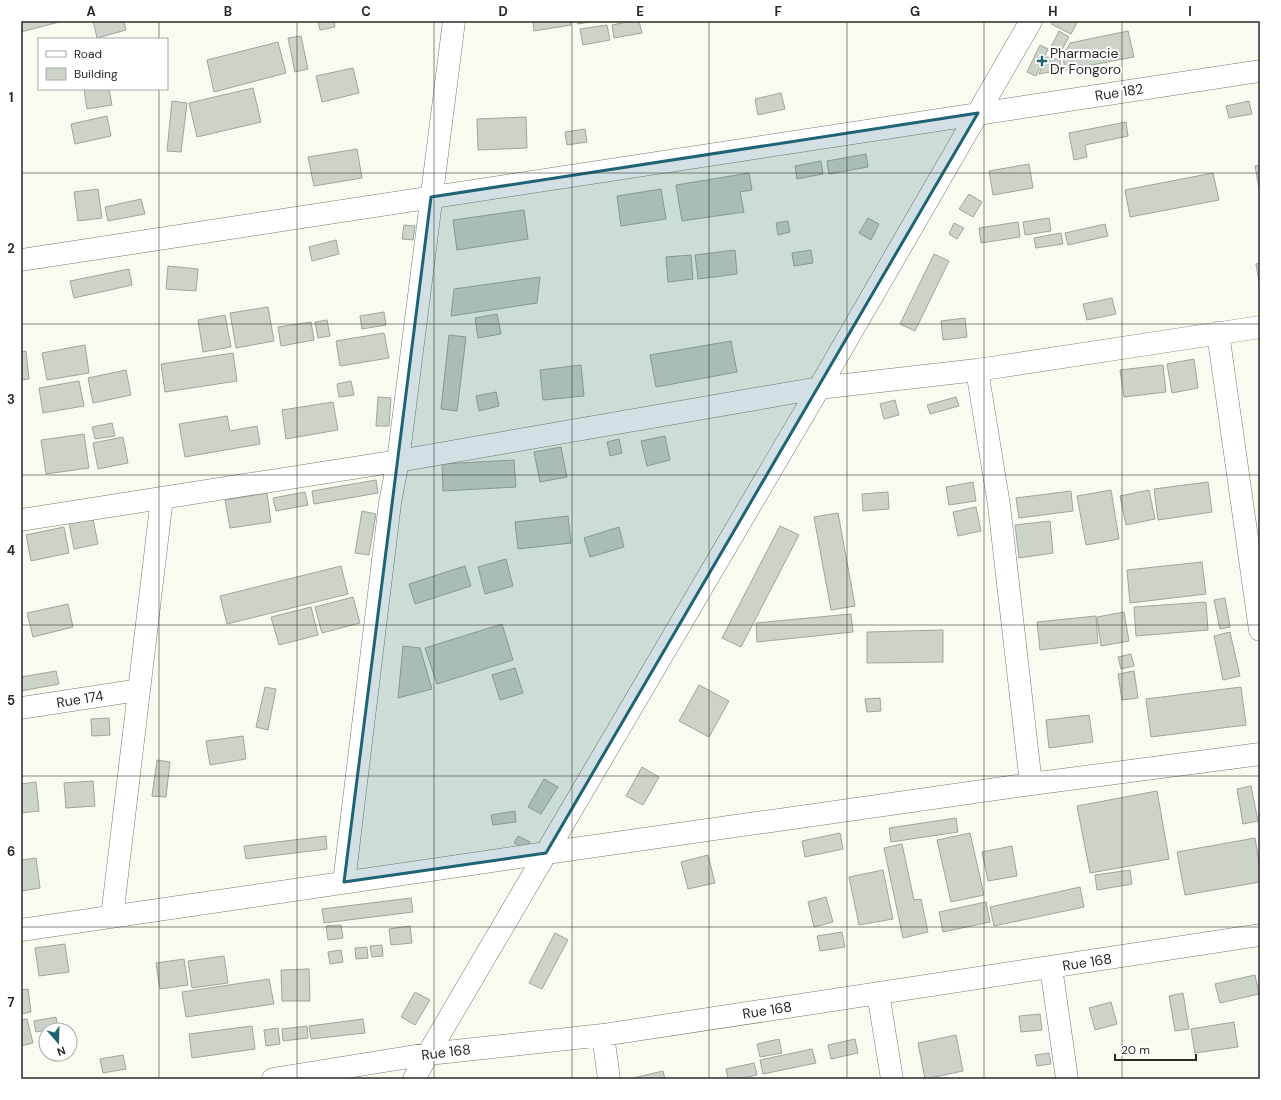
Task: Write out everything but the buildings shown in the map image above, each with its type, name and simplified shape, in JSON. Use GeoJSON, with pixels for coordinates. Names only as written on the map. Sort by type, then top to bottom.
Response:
{"type":"FeatureCollection","features":[{"type":"Feature","properties":{"kind":"street"},"geometry":{"type":"LineString","coordinates":[[344,882],[390,503],[398,461],[454,21]]}},
{"type":"Feature","properties":{"kind":"street"},"geometry":{"type":"LineString","coordinates":[[414,1079],[819,388],[1031,21]]}},
{"type":"Feature","properties":{"kind":"street","name":"Rue 182"},"geometry":{"type":"LineString","coordinates":[[21,260],[1260,71]]}},
{"type":"Feature","properties":{"kind":"street"},"geometry":{"type":"LineString","coordinates":[[21,520],[398,461],[819,388],[977,370],[1260,326]]}},
{"type":"Feature","properties":{"kind":"street"},"geometry":{"type":"LineString","coordinates":[[1218,333],[1260,630]]}},
{"type":"Feature","properties":{"kind":"street"},"geometry":{"type":"LineString","coordinates":[[977,370],[999,505],[1030,784]]}},
{"type":"Feature","properties":{"kind":"street"},"geometry":{"type":"LineString","coordinates":[[112,917],[162,498]]}},
{"type":"Feature","properties":{"kind":"street","name":"Rue 174"},"geometry":{"type":"LineString","coordinates":[[21,708],[139,690]]}},
{"type":"Feature","properties":{"kind":"street"},"geometry":{"type":"LineString","coordinates":[[21,930],[344,882],[1030,784],[1260,754]]}},
{"type":"Feature","properties":{"kind":"street","name":"Rue 168"},"geometry":{"type":"LineString","coordinates":[[273,1079],[428,1054],[603,1035],[1260,936]]}},
{"type":"Feature","properties":{"kind":"street"},"geometry":{"type":"LineString","coordinates":[[1051,967],[1067,1079]]}},
{"type":"Feature","properties":{"kind":"street"},"geometry":{"type":"LineString","coordinates":[[878,993],[892,1079]]}},
{"type":"Feature","properties":{"kind":"street"},"geometry":{"type":"LineString","coordinates":[[603,1035],[609,1079]]}},
{"type":"Feature","properties":{"kind":"highlighted area"},"geometry":{"type":"Polygon","coordinates":[[[978,113],[546,853],[344,882],[431,197],[978,113]]]}},
{"type":"Feature","properties":{"kind":"place","name":"Pharmacie Dr Fongoro"},"geometry":{"type":"Point","coordinates":[1042,61]}}]}
